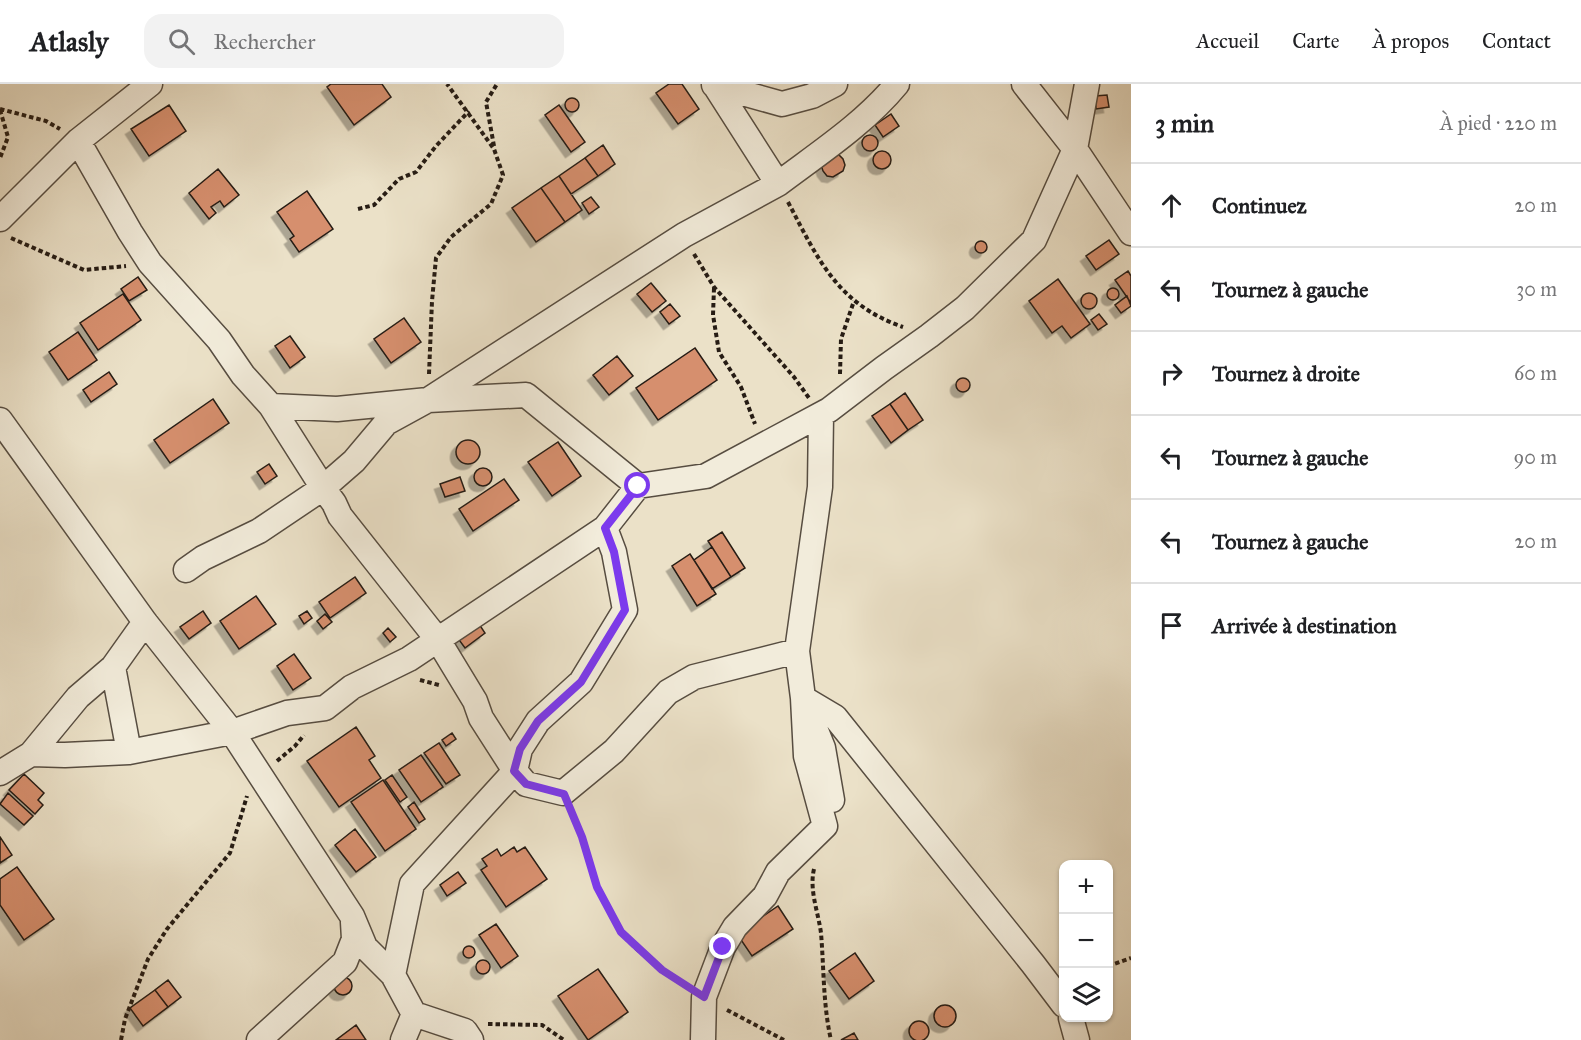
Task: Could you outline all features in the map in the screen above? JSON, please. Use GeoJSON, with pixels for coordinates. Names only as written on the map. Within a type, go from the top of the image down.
{"type":"FeatureCollection","features":[{"type":"Feature","properties":{"kind":"street"},"geometry":{"type":"LineString","coordinates":[[5,229],[78,141],[150,84]]}},
{"type":"Feature","properties":{"kind":"street"},"geometry":{"type":"LineString","coordinates":[[714,84],[782,104],[812,96],[835,84]]}},
{"type":"Feature","properties":{"kind":"street"},"geometry":{"type":"LineString","coordinates":[[714,84],[778,184]]}},
{"type":"Feature","properties":{"kind":"street"},"geometry":{"type":"LineString","coordinates":[[186,570],[203,558],[259,531],[322,488],[354,461],[386,423],[428,400],[684,235],[778,184],[840,138],[887,96],[897,84]]}},
{"type":"Feature","properties":{"kind":"street"},"geometry":{"type":"LineString","coordinates":[[1024,84],[1075,149],[1131,233]]}},
{"type":"Feature","properties":{"kind":"street"},"geometry":{"type":"LineString","coordinates":[[31,754],[129,752],[232,732],[287,713],[325,708],[352,687],[409,659],[605,528],[638,486],[706,476],[830,409],[965,308],[1034,240],[1075,149],[1087,84]]}},
{"type":"Feature","properties":{"kind":"street"},"geometry":{"type":"LineString","coordinates":[[78,141],[150,263],[219,340],[243,375],[271,406],[322,488],[334,503],[340,516],[438,640],[475,701],[481,718],[514,771],[526,784],[564,794],[614,751],[668,692],[694,677],[797,651]]}},
{"type":"Feature","properties":{"kind":"street"},"geometry":{"type":"LineString","coordinates":[[271,406],[337,409],[428,400],[526,395],[638,486]]}},
{"type":"Feature","properties":{"kind":"street"},"geometry":{"type":"LineString","coordinates":[[700,1037],[704,997],[723,947],[735,927],[765,896],[778,872],[825,826],[806,756],[803,698],[797,651],[830,409]]}},
{"type":"Feature","properties":{"kind":"street"},"geometry":{"type":"LineString","coordinates":[[0,420],[144,622],[232,732],[262,775],[352,916],[365,947],[393,975],[414,1014],[468,1035]]}},
{"type":"Feature","properties":{"kind":"street"},"geometry":{"type":"LineString","coordinates":[[393,975],[412,884],[514,771],[520,749],[538,721],[581,682],[625,610],[614,552],[605,528]]}},
{"type":"Feature","properties":{"kind":"street"},"geometry":{"type":"LineString","coordinates":[[0,773],[31,754],[78,697],[113,667],[144,622]]}},
{"type":"Feature","properties":{"kind":"street"},"geometry":{"type":"LineString","coordinates":[[113,667],[129,752]]}},
{"type":"Feature","properties":{"kind":"street"},"geometry":{"type":"LineString","coordinates":[[803,698],[835,717],[1059,998]]}},
{"type":"Feature","properties":{"kind":"street"},"geometry":{"type":"LineString","coordinates":[[259,1040],[345,962],[354,939],[352,916]]}},
{"type":"Feature","properties":{"kind":"street"},"geometry":{"type":"LineString","coordinates":[[403,1040],[414,1014]]}},
{"type":"Feature","properties":{"kind":"street"},"geometry":{"type":"LineString","coordinates":[[1072,1022],[1077,1040]]}},
{"type":"Feature","properties":{"kind":"path"},"geometry":{"type":"LineString","coordinates":[[447,84],[469,111],[494,149]]}},
{"type":"Feature","properties":{"kind":"path"},"geometry":{"type":"LineString","coordinates":[[428,400],[436,258],[451,237],[490,204],[503,175],[494,149],[486,102],[496,84]]}},
{"type":"Feature","properties":{"kind":"path"},"geometry":{"type":"LineString","coordinates":[[0,109],[46,121],[78,141]]}},
{"type":"Feature","properties":{"kind":"path"},"geometry":{"type":"LineString","coordinates":[[0,109],[8,137],[0,158]]}},
{"type":"Feature","properties":{"kind":"path"},"geometry":{"type":"LineString","coordinates":[[358,209],[374,205],[399,178],[416,172],[436,146],[456,128],[469,111]]}},
{"type":"Feature","properties":{"kind":"path"},"geometry":{"type":"LineString","coordinates":[[778,184],[821,264],[836,284],[864,309],[884,321],[929,336]]}},
{"type":"Feature","properties":{"kind":"path"},"geometry":{"type":"LineString","coordinates":[[5,229],[84,270],[150,263]]}},
{"type":"Feature","properties":{"kind":"path"},"geometry":{"type":"LineString","coordinates":[[684,235],[714,287],[794,377],[830,409]]}},
{"type":"Feature","properties":{"kind":"path"},"geometry":{"type":"LineString","coordinates":[[714,287],[713,315],[719,352],[741,387],[763,446]]}},
{"type":"Feature","properties":{"kind":"path"},"geometry":{"type":"LineString","coordinates":[[830,409],[841,339],[854,301]]}},
{"type":"Feature","properties":{"kind":"path"},"geometry":{"type":"LineString","coordinates":[[417,679],[443,686]]}},
{"type":"Feature","properties":{"kind":"path"},"geometry":{"type":"LineString","coordinates":[[121,1040],[125,1019],[148,959],[167,929],[230,853],[245,800],[262,775],[295,746],[325,708]]}},
{"type":"Feature","properties":{"kind":"path"},"geometry":{"type":"LineString","coordinates":[[564,794],[582,837],[597,887],[621,932],[662,970],[704,997],[784,1040]]}},
{"type":"Feature","properties":{"kind":"path"},"geometry":{"type":"LineString","coordinates":[[825,826],[811,881],[820,931],[827,1021],[831,1040]]}},
{"type":"Feature","properties":{"kind":"path"},"geometry":{"type":"LineString","coordinates":[[1113,964],[1131,958]]}},
{"type":"Feature","properties":{"kind":"path"},"geometry":{"type":"LineString","coordinates":[[468,1035],[490,1024],[542,1025],[564,1040]]}},
{"type":"Feature","properties":{"kind":"building"},"geometry":{"type":"Polygon","coordinates":[[[331,84],[382,84],[391,97],[354,125],[327,87],[331,84]]]}},
{"type":"Feature","properties":{"kind":"building"},"geometry":{"type":"Polygon","coordinates":[[[669,84],[682,84],[699,109],[678,124],[656,93],[669,84]]]}},
{"type":"Feature","properties":{"kind":"building"},"geometry":{"type":"Polygon","coordinates":[[[1107,95],[1109,107],[1096,109],[1095,96],[1107,95]]]}},
{"type":"Feature","properties":{"kind":"building"},"geometry":{"type":"Polygon","coordinates":[[[569,98],[575,98],[579,105],[575,112],[569,112],[565,108],[565,102],[569,98]]]}},
{"type":"Feature","properties":{"kind":"building"},"geometry":{"type":"Polygon","coordinates":[[[169,105],[186,131],[149,156],[131,129],[169,105]]]}},
{"type":"Feature","properties":{"kind":"building"},"geometry":{"type":"Polygon","coordinates":[[[559,105],[585,142],[571,152],[545,115],[559,105]]]}},
{"type":"Feature","properties":{"kind":"building"},"geometry":{"type":"Polygon","coordinates":[[[891,114],[899,126],[883,137],[875,125],[891,114]]]}},
{"type":"Feature","properties":{"kind":"building"},"geometry":{"type":"Polygon","coordinates":[[[870,135],[878,143],[870,151],[862,143],[870,135]]]}},
{"type":"Feature","properties":{"kind":"building"},"geometry":{"type":"Polygon","coordinates":[[[603,145],[615,164],[598,176],[585,158],[603,145]]]}},
{"type":"Feature","properties":{"kind":"building"},"geometry":{"type":"Polygon","coordinates":[[[882,151],[888,154],[891,160],[888,166],[882,169],[876,166],[873,160],[876,154],[882,151]]]}},
{"type":"Feature","properties":{"kind":"building"},"geometry":{"type":"Polygon","coordinates":[[[833,153],[843,159],[845,165],[843,171],[833,177],[827,176],[821,165],[833,153]]]}},
{"type":"Feature","properties":{"kind":"building"},"geometry":{"type":"Polygon","coordinates":[[[585,158],[598,176],[571,194],[559,176],[585,158]]]}},
{"type":"Feature","properties":{"kind":"building"},"geometry":{"type":"Polygon","coordinates":[[[218,169],[239,195],[224,207],[220,201],[211,207],[216,213],[209,219],[189,193],[218,169]]]}},
{"type":"Feature","properties":{"kind":"building"},"geometry":{"type":"Polygon","coordinates":[[[559,176],[582,210],[565,222],[541,188],[559,176]]]}},
{"type":"Feature","properties":{"kind":"building"},"geometry":{"type":"Polygon","coordinates":[[[541,188],[565,222],[536,242],[512,208],[541,188]]]}},
{"type":"Feature","properties":{"kind":"building"},"geometry":{"type":"Polygon","coordinates":[[[307,191],[333,229],[299,252],[290,239],[294,236],[277,212],[307,191]]]}},
{"type":"Feature","properties":{"kind":"building"},"geometry":{"type":"Polygon","coordinates":[[[591,197],[599,207],[589,214],[582,203],[591,197]]]}},
{"type":"Feature","properties":{"kind":"building"},"geometry":{"type":"Polygon","coordinates":[[[1109,240],[1119,254],[1096,270],[1086,256],[1109,240]]]}},
{"type":"Feature","properties":{"kind":"building"},"geometry":{"type":"Polygon","coordinates":[[[983,241],[987,247],[983,253],[979,253],[975,245],[983,241]]]}},
{"type":"Feature","properties":{"kind":"building"},"geometry":{"type":"Polygon","coordinates":[[[1128,271],[1131,276],[1131,303],[1115,280],[1128,271]]]}},
{"type":"Feature","properties":{"kind":"building"},"geometry":{"type":"Polygon","coordinates":[[[138,277],[147,290],[129,301],[121,289],[138,277]]]}},
{"type":"Feature","properties":{"kind":"building"},"geometry":{"type":"Polygon","coordinates":[[[1058,279],[1090,324],[1071,338],[1062,326],[1052,333],[1029,301],[1058,279]]]}},
{"type":"Feature","properties":{"kind":"building"},"geometry":{"type":"Polygon","coordinates":[[[651,283],[666,301],[652,312],[637,294],[651,283]]]}},
{"type":"Feature","properties":{"kind":"building"},"geometry":{"type":"Polygon","coordinates":[[[1115,288],[1119,294],[1115,300],[1111,300],[1107,292],[1115,288]]]}},
{"type":"Feature","properties":{"kind":"building"},"geometry":{"type":"Polygon","coordinates":[[[1089,293],[1097,301],[1089,309],[1081,301],[1089,293]]]}},
{"type":"Feature","properties":{"kind":"building"},"geometry":{"type":"Polygon","coordinates":[[[123,294],[141,320],[98,350],[80,323],[123,294]]]}},
{"type":"Feature","properties":{"kind":"building"},"geometry":{"type":"Polygon","coordinates":[[[1127,296],[1131,306],[1121,313],[1115,305],[1127,296]]]}},
{"type":"Feature","properties":{"kind":"building"},"geometry":{"type":"Polygon","coordinates":[[[670,304],[680,316],[669,324],[660,312],[670,304]]]}},
{"type":"Feature","properties":{"kind":"building"},"geometry":{"type":"Polygon","coordinates":[[[1099,314],[1107,324],[1098,330],[1091,320],[1099,314]]]}},
{"type":"Feature","properties":{"kind":"building"},"geometry":{"type":"Polygon","coordinates":[[[404,318],[421,342],[391,363],[374,339],[404,318]]]}},
{"type":"Feature","properties":{"kind":"building"},"geometry":{"type":"Polygon","coordinates":[[[78,332],[97,360],[68,380],[49,352],[78,332]]]}},
{"type":"Feature","properties":{"kind":"building"},"geometry":{"type":"Polygon","coordinates":[[[290,336],[305,357],[290,368],[275,346],[290,336]]]}},
{"type":"Feature","properties":{"kind":"building"},"geometry":{"type":"Polygon","coordinates":[[[695,348],[717,380],[658,420],[636,388],[695,348]]]}},
{"type":"Feature","properties":{"kind":"building"},"geometry":{"type":"Polygon","coordinates":[[[617,356],[633,376],[609,395],[593,375],[617,356]]]}},
{"type":"Feature","properties":{"kind":"building"},"geometry":{"type":"Polygon","coordinates":[[[109,372],[117,384],[91,402],[83,390],[109,372]]]}},
{"type":"Feature","properties":{"kind":"building"},"geometry":{"type":"Polygon","coordinates":[[[960,378],[966,378],[970,385],[966,392],[960,392],[956,388],[956,382],[960,378]]]}},
{"type":"Feature","properties":{"kind":"building"},"geometry":{"type":"Polygon","coordinates":[[[905,393],[923,420],[908,430],[890,404],[905,393]]]}},
{"type":"Feature","properties":{"kind":"building"},"geometry":{"type":"Polygon","coordinates":[[[213,399],[229,423],[170,463],[154,440],[213,399]]]}},
{"type":"Feature","properties":{"kind":"building"},"geometry":{"type":"Polygon","coordinates":[[[890,404],[908,430],[891,443],[872,416],[890,404]]]}},
{"type":"Feature","properties":{"kind":"building"},"geometry":{"type":"Polygon","coordinates":[[[468,440],[477,443],[480,452],[477,461],[468,464],[459,461],[456,452],[459,443],[468,440]]]}},
{"type":"Feature","properties":{"kind":"building"},"geometry":{"type":"Polygon","coordinates":[[[558,442],[581,476],[552,496],[528,462],[558,442]]]}},
{"type":"Feature","properties":{"kind":"building"},"geometry":{"type":"Polygon","coordinates":[[[269,464],[277,476],[265,484],[257,472],[269,464]]]}},
{"type":"Feature","properties":{"kind":"building"},"geometry":{"type":"Polygon","coordinates":[[[483,468],[489,471],[492,477],[489,483],[483,486],[477,483],[474,477],[477,471],[483,468]]]}},
{"type":"Feature","properties":{"kind":"building"},"geometry":{"type":"Polygon","coordinates":[[[460,477],[465,491],[445,497],[440,484],[460,477]]]}},
{"type":"Feature","properties":{"kind":"building"},"geometry":{"type":"Polygon","coordinates":[[[504,479],[519,500],[473,531],[459,509],[504,479]]]}},
{"type":"Feature","properties":{"kind":"building"},"geometry":{"type":"Polygon","coordinates":[[[722,532],[745,568],[731,577],[708,541],[722,532]]]}},
{"type":"Feature","properties":{"kind":"building"},"geometry":{"type":"Polygon","coordinates":[[[712,547],[731,577],[712,589],[694,560],[712,547]]]}},
{"type":"Feature","properties":{"kind":"building"},"geometry":{"type":"Polygon","coordinates":[[[690,554],[716,594],[697,606],[672,566],[690,554]]]}},
{"type":"Feature","properties":{"kind":"building"},"geometry":{"type":"Polygon","coordinates":[[[355,577],[366,593],[330,618],[319,602],[355,577]]]}},
{"type":"Feature","properties":{"kind":"building"},"geometry":{"type":"Polygon","coordinates":[[[256,596],[276,624],[239,649],[220,621],[256,596]]]}},
{"type":"Feature","properties":{"kind":"building"},"geometry":{"type":"Polygon","coordinates":[[[203,611],[211,623],[189,639],[180,627],[203,611]]]}},
{"type":"Feature","properties":{"kind":"building"},"geometry":{"type":"Polygon","coordinates":[[[307,611],[312,618],[304,624],[299,616],[307,611]]]}},
{"type":"Feature","properties":{"kind":"building"},"geometry":{"type":"Polygon","coordinates":[[[325,614],[332,622],[323,629],[317,621],[325,614]]]}},
{"type":"Feature","properties":{"kind":"building"},"geometry":{"type":"Polygon","coordinates":[[[475,618],[485,633],[465,648],[454,633],[475,618]]]}},
{"type":"Feature","properties":{"kind":"building"},"geometry":{"type":"Polygon","coordinates":[[[388,628],[396,637],[390,642],[383,633],[388,628]]]}},
{"type":"Feature","properties":{"kind":"building"},"geometry":{"type":"Polygon","coordinates":[[[294,654],[311,678],[293,690],[277,666],[294,654]]]}},
{"type":"Feature","properties":{"kind":"building"},"geometry":{"type":"Polygon","coordinates":[[[356,727],[375,756],[369,760],[381,778],[339,807],[307,761],[356,727]]]}},
{"type":"Feature","properties":{"kind":"building"},"geometry":{"type":"Polygon","coordinates":[[[452,733],[456,739],[446,746],[442,740],[452,733]]]}},
{"type":"Feature","properties":{"kind":"building"},"geometry":{"type":"Polygon","coordinates":[[[439,743],[460,775],[446,784],[424,753],[439,743]]]}},
{"type":"Feature","properties":{"kind":"building"},"geometry":{"type":"Polygon","coordinates":[[[421,755],[443,787],[421,802],[399,770],[421,755]]]}},
{"type":"Feature","properties":{"kind":"building"},"geometry":{"type":"Polygon","coordinates":[[[24,774],[44,793],[38,800],[43,805],[35,814],[9,790],[24,774]]]}},
{"type":"Feature","properties":{"kind":"building"},"geometry":{"type":"Polygon","coordinates":[[[392,775],[407,797],[400,802],[385,780],[392,775]]]}},
{"type":"Feature","properties":{"kind":"building"},"geometry":{"type":"Polygon","coordinates":[[[383,780],[416,829],[385,851],[351,802],[383,780]]]}},
{"type":"Feature","properties":{"kind":"building"},"geometry":{"type":"Polygon","coordinates":[[[8,793],[33,816],[24,825],[0,804],[8,793]]]}},
{"type":"Feature","properties":{"kind":"building"},"geometry":{"type":"Polygon","coordinates":[[[414,802],[425,819],[419,823],[408,807],[414,802]]]}},
{"type":"Feature","properties":{"kind":"building"},"geometry":{"type":"Polygon","coordinates":[[[355,829],[376,857],[356,872],[335,845],[355,829]]]}},
{"type":"Feature","properties":{"kind":"building"},"geometry":{"type":"Polygon","coordinates":[[[0,837],[12,855],[0,863],[0,837]]]}},
{"type":"Feature","properties":{"kind":"building"},"geometry":{"type":"Polygon","coordinates":[[[514,847],[517,852],[525,847],[547,879],[506,907],[481,870],[487,866],[482,859],[497,849],[501,856],[514,847]]]}},
{"type":"Feature","properties":{"kind":"building"},"geometry":{"type":"Polygon","coordinates":[[[17,867],[54,919],[24,940],[0,905],[0,879],[17,867]]]}},
{"type":"Feature","properties":{"kind":"building"},"geometry":{"type":"Polygon","coordinates":[[[458,872],[466,883],[447,896],[440,885],[458,872]]]}},
{"type":"Feature","properties":{"kind":"building"},"geometry":{"type":"Polygon","coordinates":[[[778,906],[793,929],[752,956],[737,934],[778,906]]]}},
{"type":"Feature","properties":{"kind":"building"},"geometry":{"type":"Polygon","coordinates":[[[496,924],[518,956],[501,968],[479,935],[496,924]]]}},
{"type":"Feature","properties":{"kind":"building"},"geometry":{"type":"Polygon","coordinates":[[[469,946],[475,952],[469,958],[463,952],[469,946]]]}},
{"type":"Feature","properties":{"kind":"building"},"geometry":{"type":"Polygon","coordinates":[[[855,953],[874,981],[849,999],[829,971],[855,953]]]}},
{"type":"Feature","properties":{"kind":"building"},"geometry":{"type":"Polygon","coordinates":[[[480,960],[486,960],[490,967],[486,974],[480,974],[476,970],[476,964],[480,960]]]}},
{"type":"Feature","properties":{"kind":"building"},"geometry":{"type":"Polygon","coordinates":[[[598,969],[628,1012],[588,1040],[558,996],[598,969]]]}},
{"type":"Feature","properties":{"kind":"building"},"geometry":{"type":"Polygon","coordinates":[[[343,977],[349,980],[352,986],[349,992],[343,995],[337,992],[334,986],[337,980],[343,977]]]}},
{"type":"Feature","properties":{"kind":"building"},"geometry":{"type":"Polygon","coordinates":[[[168,980],[181,997],[168,1007],[155,990],[168,980]]]}},
{"type":"Feature","properties":{"kind":"building"},"geometry":{"type":"Polygon","coordinates":[[[155,990],[168,1007],[143,1026],[130,1008],[155,990]]]}},
{"type":"Feature","properties":{"kind":"building"},"geometry":{"type":"Polygon","coordinates":[[[945,1005],[953,1008],[956,1016],[953,1024],[945,1027],[937,1024],[934,1016],[937,1008],[945,1005]]]}},
{"type":"Feature","properties":{"kind":"building"},"geometry":{"type":"Polygon","coordinates":[[[919,1021],[926,1024],[929,1031],[926,1038],[919,1041],[912,1038],[909,1031],[912,1024],[919,1021]]]}},
{"type":"Feature","properties":{"kind":"building"},"geometry":{"type":"Polygon","coordinates":[[[356,1025],[366,1040],[336,1040],[356,1025]]]}},
{"type":"Feature","properties":{"kind":"building"},"geometry":{"type":"Polygon","coordinates":[[[854,1033],[858,1040],[841,1040],[854,1033]]]}},
{"type":"Feature","properties":{"kind":"route"},"geometry":{"type":"LineString","coordinates":[[638,486],[605,528],[614,552],[625,610],[581,682],[538,721],[520,749],[514,771],[526,784],[564,794],[582,837],[597,887],[621,932],[662,970],[704,997],[723,947]]}}]}
